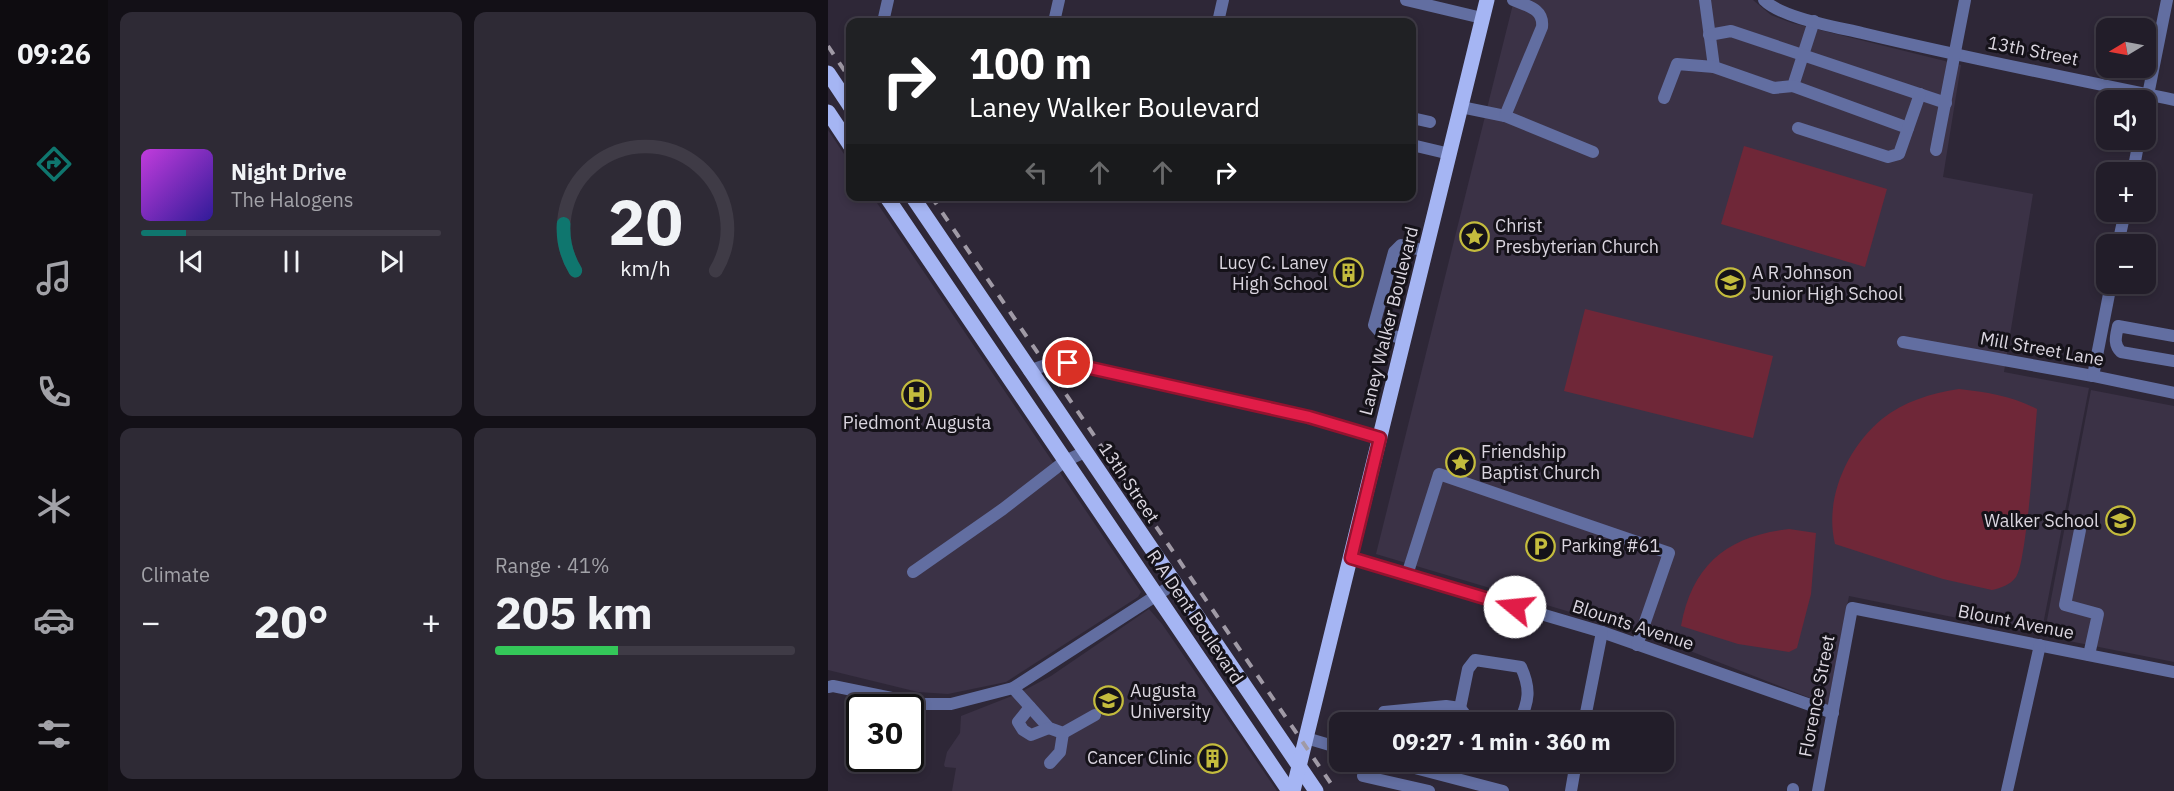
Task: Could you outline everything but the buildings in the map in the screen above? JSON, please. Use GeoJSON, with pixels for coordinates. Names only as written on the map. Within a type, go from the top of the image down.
{"type":"FeatureCollection","features":[{"type":"Feature","properties":{"kind":"main road","name":"Laney Walker Boulevard"},"geometry":{"type":"LineString","coordinates":[[1291,791],[1299,768],[1487,0]]}},
{"type":"Feature","properties":{"kind":"main road"},"geometry":{"type":"LineString","coordinates":[[828,73],[846,100]]}},
{"type":"Feature","properties":{"kind":"main road"},"geometry":{"type":"LineString","coordinates":[[828,112],[846,139]]}},
{"type":"Feature","properties":{"kind":"main road","name":"R A Dent Boulevard"},"geometry":{"type":"LineString","coordinates":[[889,201],[1291,791]]}},
{"type":"Feature","properties":{"kind":"main road","name":"13th Street"},"geometry":{"type":"LineString","coordinates":[[915,201],[1316,791]]}},
{"type":"Feature","properties":{"kind":"street"},"geometry":{"type":"LineString","coordinates":[[884,18],[888,0]]}},
{"type":"Feature","properties":{"kind":"street"},"geometry":{"type":"LineString","coordinates":[[1055,18],[1059,0]]}},
{"type":"Feature","properties":{"kind":"street"},"geometry":{"type":"LineString","coordinates":[[1219,18],[1223,0]]}},
{"type":"Feature","properties":{"kind":"street"},"geometry":{"type":"LineString","coordinates":[[1406,0],[1482,18]]}},
{"type":"Feature","properties":{"kind":"street"},"geometry":{"type":"LineString","coordinates":[[1505,116],[1542,27],[1543,19],[1539,11],[1513,0]]}},
{"type":"Feature","properties":{"kind":"street"},"geometry":{"type":"LineString","coordinates":[[1704,0],[1714,67]]}},
{"type":"Feature","properties":{"kind":"street","name":"13th Street"},"geometry":{"type":"LineString","coordinates":[[1764,0],[1784,12],[1814,21],[1954,55],[2128,90]]}},
{"type":"Feature","properties":{"kind":"street"},"geometry":{"type":"LineString","coordinates":[[1936,150],[1965,0]]}},
{"type":"Feature","properties":{"kind":"street"},"geometry":{"type":"LineString","coordinates":[[2149,90],[2167,0]]}},
{"type":"Feature","properties":{"kind":"street"},"geometry":{"type":"LineString","coordinates":[[1793,86],[1814,21]]}},
{"type":"Feature","properties":{"kind":"street"},"geometry":{"type":"LineString","coordinates":[[1709,35],[1731,31],[1946,103]]}},
{"type":"Feature","properties":{"kind":"street"},"geometry":{"type":"LineString","coordinates":[[1664,98],[1677,64],[1714,67],[1774,88],[1793,86],[1908,128]]}},
{"type":"Feature","properties":{"kind":"street"},"geometry":{"type":"LineString","coordinates":[[1798,128],[1888,157],[1899,154],[1920,94]]}},
{"type":"Feature","properties":{"kind":"street","name":"13th Street"},"geometry":{"type":"LineString","coordinates":[[2156,96],[2174,100]]}},
{"type":"Feature","properties":{"kind":"street"},"geometry":{"type":"LineString","coordinates":[[1461,107],[1505,116],[1593,152]]}},
{"type":"Feature","properties":{"kind":"street"},"geometry":{"type":"LineString","coordinates":[[1416,119],[1430,122]]}},
{"type":"Feature","properties":{"kind":"street"},"geometry":{"type":"LineString","coordinates":[[1416,146],[1450,154]]}},
{"type":"Feature","properties":{"kind":"street"},"geometry":{"type":"LineString","coordinates":[[1404,339],[1380,332],[1374,325],[1394,252],[1401,245],[1426,250]]}},
{"type":"Feature","properties":{"kind":"street"},"geometry":{"type":"LineString","coordinates":[[2093,376],[2108,294]]}},
{"type":"Feature","properties":{"kind":"street"},"geometry":{"type":"LineString","coordinates":[[2103,323],[2174,336]]}},
{"type":"Feature","properties":{"kind":"street"},"geometry":{"type":"LineString","coordinates":[[2118,326],[2115,341],[2116,347],[2121,352],[2174,361]]}},
{"type":"Feature","properties":{"kind":"street","name":"Mill Street Lane"},"geometry":{"type":"LineString","coordinates":[[1903,342],[2174,393]]}},
{"type":"Feature","properties":{"kind":"street"},"geometry":{"type":"LineString","coordinates":[[1029,371],[1057,361],[1309,417],[1380,438]]}},
{"type":"Feature","properties":{"kind":"street"},"geometry":{"type":"LineString","coordinates":[[913,572],[1003,509],[1065,461],[1084,452]]}},
{"type":"Feature","properties":{"kind":"street"},"geometry":{"type":"LineString","coordinates":[[1407,574],[1439,474],[1670,552],[1637,645]]}},
{"type":"Feature","properties":{"kind":"street"},"geometry":{"type":"LineString","coordinates":[[2080,530],[2065,605],[2098,614],[2088,655]]}},
{"type":"Feature","properties":{"kind":"street","name":"Blounts Avenue"},"geometry":{"type":"LineString","coordinates":[[1351,558],[1602,632],[1833,713]]}},
{"type":"Feature","properties":{"kind":"street"},"geometry":{"type":"LineString","coordinates":[[828,687],[833,686],[921,704],[951,704],[1013,688],[1174,584]]}},
{"type":"Feature","properties":{"kind":"street","name":"Blount Avenue"},"geometry":{"type":"LineString","coordinates":[[1852,608],[2174,672]]}},
{"type":"Feature","properties":{"kind":"street","name":"Florence Street"},"geometry":{"type":"LineString","coordinates":[[1818,791],[1852,608]]}},
{"type":"Feature","properties":{"kind":"street"},"geometry":{"type":"LineString","coordinates":[[1586,712],[1602,632]]}},
{"type":"Feature","properties":{"kind":"street"},"geometry":{"type":"LineString","coordinates":[[2007,791],[2040,645]]}},
{"type":"Feature","properties":{"kind":"street"},"geometry":{"type":"LineString","coordinates":[[1460,708],[1468,669],[1475,660],[1521,667],[1528,684],[1524,712]]}},
{"type":"Feature","properties":{"kind":"street"},"geometry":{"type":"LineString","coordinates":[[1013,688],[1049,728],[1063,733],[1095,715]]}},
{"type":"Feature","properties":{"kind":"street"},"geometry":{"type":"LineString","coordinates":[[1384,712],[1446,706],[1460,708],[1463,712]]}},
{"type":"Feature","properties":{"kind":"street"},"geometry":{"type":"LineString","coordinates":[[1030,707],[1018,722],[1023,730],[1031,735],[1049,728]]}},
{"type":"Feature","properties":{"kind":"street"},"geometry":{"type":"LineString","coordinates":[[1050,762],[1060,752],[1063,733]]}},
{"type":"Feature","properties":{"kind":"street"},"geometry":{"type":"LineString","coordinates":[[1306,738],[1329,745]]}},
{"type":"Feature","properties":{"kind":"street"},"geometry":{"type":"LineString","coordinates":[[1364,772],[1363,776],[1430,791],[1436,774]]}},
{"type":"Feature","properties":{"kind":"street"},"geometry":{"type":"LineString","coordinates":[[1429,772],[1464,786],[1503,791]]}},
{"type":"Feature","properties":{"kind":"street"},"geometry":{"type":"LineString","coordinates":[[1570,791],[1574,772]]}},
{"type":"Feature","properties":{"kind":"shaded area","name":"A R Johnson Junior High School"},"geometry":{"type":"Polygon","coordinates":[[[1514,0],[1753,0],[1771,15],[1792,23],[1961,65],[1943,177],[2033,194],[2004,372],[2089,388],[2041,635],[1849,596],[1828,705],[1657,638],[1376,554],[1514,0]]]}},
{"type":"Feature","properties":{"kind":"shaded area","name":"Piedmont Augusta"},"geometry":{"type":"Polygon","coordinates":[[[828,130],[846,157],[846,201],[876,201],[1141,592],[1138,597],[1006,682],[948,694],[918,692],[828,670],[828,130]]]}},
{"type":"Feature","properties":{"kind":"shaded area"},"geometry":{"type":"Polygon","coordinates":[[[1744,146],[1887,189],[1865,267],[1721,224],[1744,146]]]}},
{"type":"Feature","properties":{"kind":"shaded area"},"geometry":{"type":"Polygon","coordinates":[[[1585,309],[1773,356],[1753,438],[1564,391],[1585,309]]]}},
{"type":"Feature","properties":{"kind":"shaded area"},"geometry":{"type":"Polygon","coordinates":[[[1959,389],[1999,395],[2037,409],[2028,511],[2020,566],[2016,577],[2011,582],[1992,590],[1943,579],[1835,544],[1832,527],[1836,492],[1841,476],[1858,444],[1869,431],[1890,413],[1908,403],[1959,389]]]}},
{"type":"Feature","properties":{"kind":"shaded area","name":"Walker School"},"geometry":{"type":"Polygon","coordinates":[[[2091,390],[2174,406],[2174,662],[2044,636],[2091,390]]]}},
{"type":"Feature","properties":{"kind":"shaded area"},"geometry":{"type":"Polygon","coordinates":[[[1789,529],[1816,533],[1811,594],[1797,648],[1789,652],[1738,644],[1681,626],[1686,604],[1694,586],[1716,557],[1731,546],[1748,538],[1789,529]]]}},
{"type":"Feature","properties":{"kind":"shaded area","name":"Augusta University"},"geometry":{"type":"Polygon","coordinates":[[[1149,609],[1162,624],[1277,791],[952,791],[956,768],[944,765],[947,752],[960,733],[961,716],[1017,694],[1051,676],[1149,609]]]}},
{"type":"Feature","properties":{"kind":"railway"},"geometry":{"type":"LineString","coordinates":[[828,46],[846,73]]}},
{"type":"Feature","properties":{"kind":"railway"},"geometry":{"type":"LineString","coordinates":[[934,201],[1336,791]]}},
{"type":"Feature","properties":{"kind":"place","name":"Christ Presbyterian Church"},"geometry":{"type":"Point","coordinates":[1474,236]}},
{"type":"Feature","properties":{"kind":"place","name":"Lucy C. Laney High School"},"geometry":{"type":"Point","coordinates":[1349,273]}},
{"type":"Feature","properties":{"kind":"place","name":"A R Johnson Junior High School"},"geometry":{"type":"Point","coordinates":[1731,283]}},
{"type":"Feature","properties":{"kind":"place","name":"Piedmont Augusta"},"geometry":{"type":"Point","coordinates":[917,394]}},
{"type":"Feature","properties":{"kind":"place","name":"Friendship Baptist Church"},"geometry":{"type":"Point","coordinates":[1460,462]}},
{"type":"Feature","properties":{"kind":"place","name":"Walker School"},"geometry":{"type":"Point","coordinates":[2120,521]}},
{"type":"Feature","properties":{"kind":"place","name":"Parking #61"},"geometry":{"type":"Point","coordinates":[1540,546]}},
{"type":"Feature","properties":{"kind":"place","name":"Augusta University"},"geometry":{"type":"Point","coordinates":[1109,701]}},
{"type":"Feature","properties":{"kind":"place","name":"Cancer Clinic"},"geometry":{"type":"Point","coordinates":[1213,758]}},
{"type":"Feature","properties":{"kind":"route"},"geometry":{"type":"LineString","coordinates":[[1068,363],[1309,417],[1380,438],[1351,558],[1515,607]]}}]}
